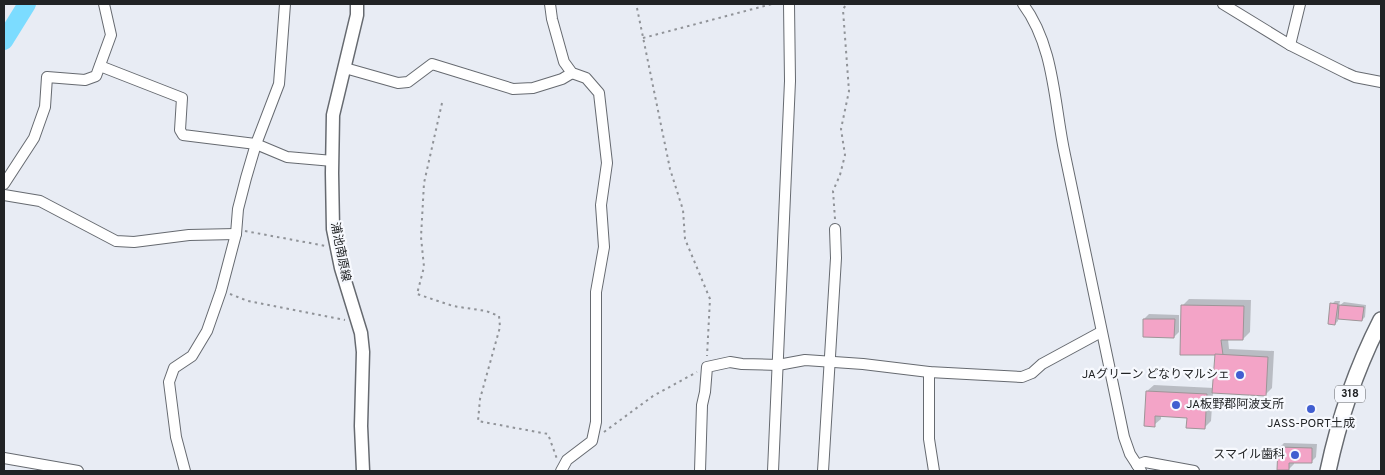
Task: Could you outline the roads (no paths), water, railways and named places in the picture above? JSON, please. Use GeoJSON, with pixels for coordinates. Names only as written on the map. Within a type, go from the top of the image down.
{"type":"FeatureCollection","features":[{"type":"Feature","properties":{"kind":"highway","name":"318"},"geometry":{"type":"LineString","coordinates":[[1328,471],[1332,451],[1350,392],[1368,346],[1381,320]]}},
{"type":"Feature","properties":{"kind":"main road","name":"浦池南原線"},"geometry":{"type":"LineString","coordinates":[[357,4],[357,15],[333,116],[332,161],[333,228],[341,268],[361,333],[363,352],[361,426],[363,471]]}},
{"type":"Feature","properties":{"kind":"street"},"geometry":{"type":"LineString","coordinates":[[4,184],[34,138],[45,106],[47,77],[86,80],[96,76],[111,35],[104,4]]}},
{"type":"Feature","properties":{"kind":"street"},"geometry":{"type":"LineString","coordinates":[[185,471],[176,437],[169,382],[174,368],[192,356],[207,331],[221,291],[236,234],[238,210],[256,144],[279,84],[284,4]]}},
{"type":"Feature","properties":{"kind":"street"},"geometry":{"type":"LineString","coordinates":[[550,4],[552,19],[564,62],[572,73],[586,78],[599,93],[607,163],[602,205],[604,247],[596,292],[596,422],[592,441],[559,467]]}},
{"type":"Feature","properties":{"kind":"street"},"geometry":{"type":"LineString","coordinates":[[773,471],[790,81],[789,4]]}},
{"type":"Feature","properties":{"kind":"street"},"geometry":{"type":"LineString","coordinates":[[1023,4],[1042,39],[1053,84],[1062,142],[1124,437],[1139,468],[1145,462],[1194,471]]}},
{"type":"Feature","properties":{"kind":"street"},"geometry":{"type":"LineString","coordinates":[[1223,4],[1290,45],[1346,73],[1355,77],[1381,82]]}},
{"type":"Feature","properties":{"kind":"street"},"geometry":{"type":"LineString","coordinates":[[1290,45],[1300,4]]}},
{"type":"Feature","properties":{"kind":"street"},"geometry":{"type":"LineString","coordinates":[[345,68],[398,83],[408,82],[432,64],[513,89],[533,88],[562,79],[572,73]]}},
{"type":"Feature","properties":{"kind":"street"},"geometry":{"type":"LineString","coordinates":[[100,66],[182,98],[180,130],[182,134],[256,144],[287,157],[332,161]]}},
{"type":"Feature","properties":{"kind":"street"},"geometry":{"type":"LineString","coordinates":[[4,195],[40,201],[116,241],[134,242],[189,235],[236,234]]}},
{"type":"Feature","properties":{"kind":"street"},"geometry":{"type":"LineString","coordinates":[[823,471],[836,258],[835,229]]}},
{"type":"Feature","properties":{"kind":"street"},"geometry":{"type":"LineString","coordinates":[[700,471],[702,405],[707,367],[730,362],[778,365],[805,360],[929,372],[1022,377],[1101,332]]}},
{"type":"Feature","properties":{"kind":"street"},"geometry":{"type":"LineString","coordinates":[[929,372],[929,439],[934,471]]}},
{"type":"Feature","properties":{"kind":"street"},"geometry":{"type":"LineString","coordinates":[[4,458],[78,471]]}},
{"type":"Feature","properties":{"kind":"waterway"},"geometry":{"type":"LineString","coordinates":[[4,41],[27,4]]}},
{"type":"Feature","properties":{"kind":"place","name":"JAグリーン どなりマルシェ"},"geometry":{"type":"Point","coordinates":[1240,375]}},
{"type":"Feature","properties":{"kind":"place","name":"JA板野郡阿波支所"},"geometry":{"type":"Point","coordinates":[1176,405]}},
{"type":"Feature","properties":{"kind":"place","name":"JASS-PORT土成"},"geometry":{"type":"Point","coordinates":[1311,409]}},
{"type":"Feature","properties":{"kind":"place","name":"スマイル歯科"},"geometry":{"type":"Point","coordinates":[1295,455]}}]}
